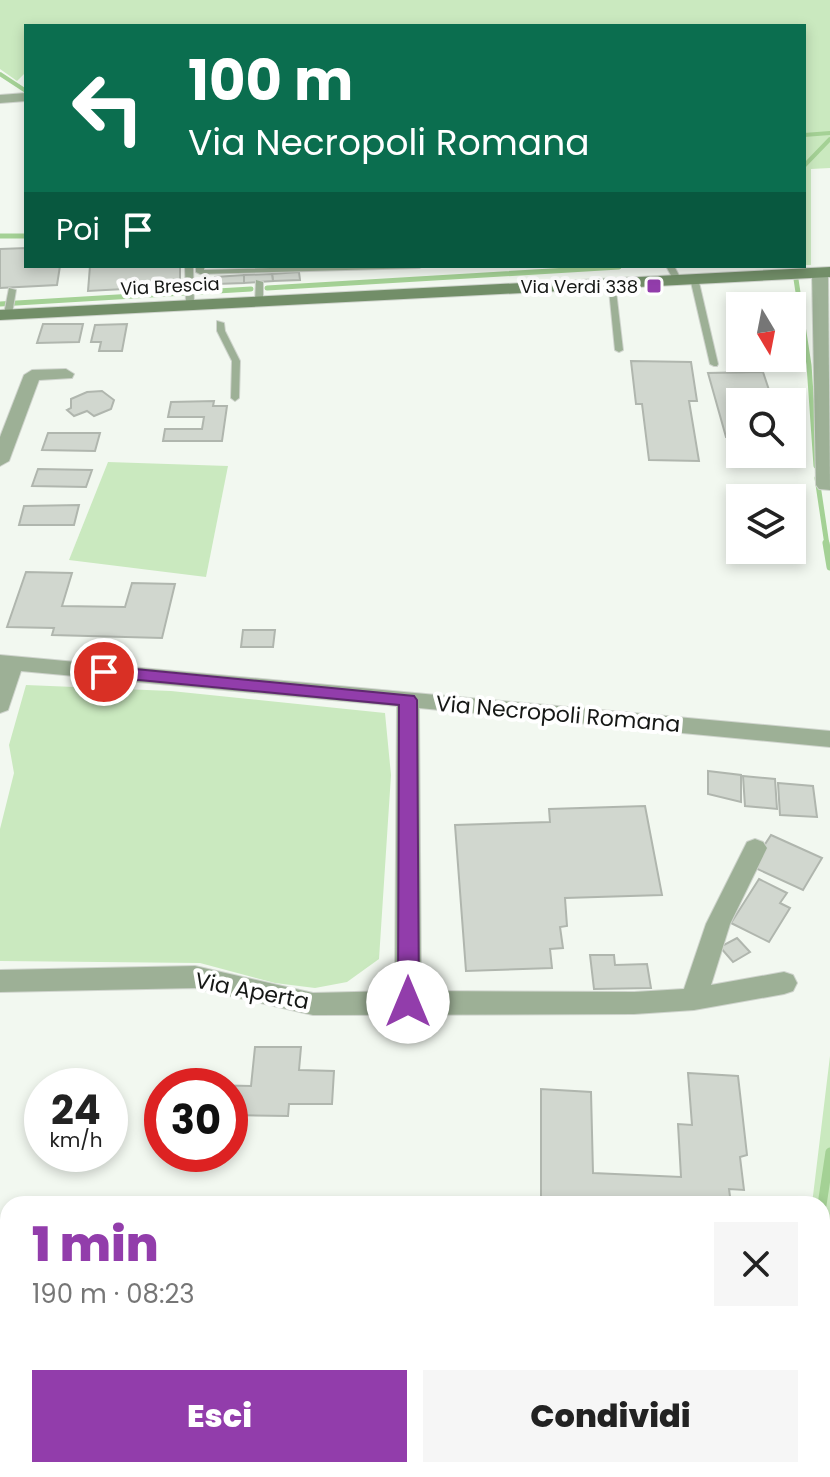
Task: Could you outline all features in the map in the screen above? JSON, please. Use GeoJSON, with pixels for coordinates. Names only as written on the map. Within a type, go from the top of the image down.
{"type":"FeatureCollection","features":[{"type":"Feature","properties":{"kind":"main road","name":"Via Brescia"},"geometry":{"type":"LineString","coordinates":[[8,305],[190,297],[220,315],[259,302],[687,275],[810,273]]}},
{"type":"Feature","properties":{"kind":"street"},"geometry":{"type":"LineString","coordinates":[[0,99],[24,97]]}},
{"type":"Feature","properties":{"kind":"street"},"geometry":{"type":"LineString","coordinates":[[810,273],[825,485],[830,485]]}},
{"type":"Feature","properties":{"kind":"street"},"geometry":{"type":"LineString","coordinates":[[0,461],[32,375],[66,374]]}},
{"type":"Feature","properties":{"kind":"street"},"geometry":{"type":"LineString","coordinates":[[0,705],[6,663]]}},
{"type":"Feature","properties":{"kind":"street","name":"Via Necropoli Romana"},"geometry":{"type":"LineString","coordinates":[[6,663],[830,739]]}},
{"type":"Feature","properties":{"kind":"street"},"geometry":{"type":"LineString","coordinates":[[408,700],[408,1002]]}},
{"type":"Feature","properties":{"kind":"street"},"geometry":{"type":"LineString","coordinates":[[694,999],[718,924],[755,848]]}},
{"type":"Feature","properties":{"kind":"street","name":"Via Aperta"},"geometry":{"type":"LineString","coordinates":[[0,981],[195,977],[313,1004],[634,1003],[694,999],[784,983]]}},
{"type":"Feature","properties":{"kind":"lane"},"geometry":{"type":"LineString","coordinates":[[189,268],[190,297]]}},
{"type":"Feature","properties":{"kind":"lane"},"geometry":{"type":"LineString","coordinates":[[200,268],[200,272],[258,275],[387,268]]}},
{"type":"Feature","properties":{"kind":"lane"},"geometry":{"type":"LineString","coordinates":[[258,275],[259,302]]}},
{"type":"Feature","properties":{"kind":"lane"},"geometry":{"type":"LineString","coordinates":[[687,275],[714,364]]}},
{"type":"Feature","properties":{"kind":"lane"},"geometry":{"type":"LineString","coordinates":[[611,282],[619,350]]}},
{"type":"Feature","properties":{"kind":"lane"},"geometry":{"type":"LineString","coordinates":[[220,315],[221,331],[236,361],[235,398]]}},
{"type":"Feature","properties":{"kind":"green space"},"geometry":{"type":"Polygon","coordinates":[[[0,0],[830,0],[830,168],[811,169],[811,265],[806,265],[806,24],[24,24],[24,74],[17,81],[0,69],[0,0]]]}},
{"type":"Feature","properties":{"kind":"green space"},"geometry":{"type":"Polygon","coordinates":[[[108,462],[228,466],[206,577],[69,560],[108,462]]]}},
{"type":"Feature","properties":{"kind":"green space"},"geometry":{"type":"Polygon","coordinates":[[[26,685],[171,691],[385,713],[391,775],[379,959],[347,982],[315,988],[275,983],[200,963],[0,961],[0,829],[14,773],[9,745],[26,685]]]}},
{"type":"Feature","properties":{"kind":"green space"},"geometry":{"type":"Polygon","coordinates":[[[830,1056],[830,1196],[813,1196],[830,1056]]]}},
{"type":"Feature","properties":{"kind":"building"},"geometry":{"type":"Polygon","coordinates":[[[24,248],[24,268],[60,268],[57,285],[0,288],[0,249],[24,248]]]}},
{"type":"Feature","properties":{"kind":"building"},"geometry":{"type":"Polygon","coordinates":[[[90,268],[180,268],[180,286],[88,291],[90,268]]]}},
{"type":"Feature","properties":{"kind":"building"},"geometry":{"type":"Polygon","coordinates":[[[299,272],[300,280],[273,281],[272,274],[299,272]]]}},
{"type":"Feature","properties":{"kind":"building"},"geometry":{"type":"Polygon","coordinates":[[[272,274],[273,281],[244,283],[244,275],[272,274]]]}},
{"type":"Feature","properties":{"kind":"building"},"geometry":{"type":"Polygon","coordinates":[[[244,275],[244,283],[216,284],[215,277],[244,275]]]}},
{"type":"Feature","properties":{"kind":"building"},"geometry":{"type":"Polygon","coordinates":[[[43,324],[83,324],[79,342],[37,343],[43,324]]]}},
{"type":"Feature","properties":{"kind":"building"},"geometry":{"type":"Polygon","coordinates":[[[127,324],[122,351],[99,351],[101,342],[91,342],[95,325],[127,324]]]}},
{"type":"Feature","properties":{"kind":"building"},"geometry":{"type":"Polygon","coordinates":[[[631,361],[691,362],[697,401],[689,401],[699,461],[649,460],[642,404],[636,404],[631,361]]]}},
{"type":"Feature","properties":{"kind":"building"},"geometry":{"type":"Polygon","coordinates":[[[763,372],[768,388],[726,388],[726,437],[708,373],[763,372]]]}},
{"type":"Feature","properties":{"kind":"building"},"geometry":{"type":"Polygon","coordinates":[[[102,391],[114,400],[111,409],[94,416],[87,411],[74,416],[67,410],[71,408],[71,399],[87,392],[102,391]]]}},
{"type":"Feature","properties":{"kind":"building"},"geometry":{"type":"Polygon","coordinates":[[[214,401],[213,406],[227,406],[222,441],[163,441],[165,429],[202,429],[204,417],[168,417],[171,402],[214,401]]]}},
{"type":"Feature","properties":{"kind":"building"},"geometry":{"type":"Polygon","coordinates":[[[48,433],[100,433],[95,451],[42,450],[48,433]]]}},
{"type":"Feature","properties":{"kind":"building"},"geometry":{"type":"Polygon","coordinates":[[[38,469],[92,470],[86,487],[32,486],[38,469]]]}},
{"type":"Feature","properties":{"kind":"building"},"geometry":{"type":"Polygon","coordinates":[[[79,505],[74,525],[19,525],[24,506],[79,505]]]}},
{"type":"Feature","properties":{"kind":"building"},"geometry":{"type":"Polygon","coordinates":[[[26,572],[72,573],[62,606],[125,607],[132,583],[175,584],[162,638],[52,635],[54,628],[7,627],[26,572]]]}},
{"type":"Feature","properties":{"kind":"building"},"geometry":{"type":"Polygon","coordinates":[[[243,630],[275,630],[273,647],[241,647],[243,630]]]}},
{"type":"Feature","properties":{"kind":"building"},"geometry":{"type":"Polygon","coordinates":[[[708,771],[741,775],[741,802],[708,794],[708,771]]]}},
{"type":"Feature","properties":{"kind":"building"},"geometry":{"type":"Polygon","coordinates":[[[743,776],[775,779],[777,809],[745,806],[743,776]]]}},
{"type":"Feature","properties":{"kind":"building"},"geometry":{"type":"Polygon","coordinates":[[[778,783],[813,786],[817,817],[780,815],[778,783]]]}},
{"type":"Feature","properties":{"kind":"building"},"geometry":{"type":"Polygon","coordinates":[[[645,806],[662,895],[565,898],[567,926],[560,927],[563,948],[550,949],[552,968],[466,971],[455,825],[550,822],[549,809],[645,806]]]}},
{"type":"Feature","properties":{"kind":"building"},"geometry":{"type":"Polygon","coordinates":[[[771,835],[822,858],[803,890],[751,866],[771,835]]]}},
{"type":"Feature","properties":{"kind":"building"},"geometry":{"type":"Polygon","coordinates":[[[759,879],[787,893],[780,903],[790,908],[769,942],[731,923],[759,879]]]}},
{"type":"Feature","properties":{"kind":"building"},"geometry":{"type":"Polygon","coordinates":[[[737,938],[750,952],[733,962],[720,947],[737,938]]]}},
{"type":"Feature","properties":{"kind":"building"},"geometry":{"type":"Polygon","coordinates":[[[590,955],[614,955],[615,965],[647,964],[651,988],[594,989],[590,955]]]}},
{"type":"Feature","properties":{"kind":"building"},"geometry":{"type":"Polygon","coordinates":[[[255,1047],[301,1047],[299,1070],[334,1071],[332,1104],[289,1104],[288,1116],[248,1115],[248,1086],[251,1086],[255,1047]]]}},
{"type":"Feature","properties":{"kind":"building"},"geometry":{"type":"Polygon","coordinates":[[[688,1073],[738,1076],[747,1155],[740,1157],[744,1190],[729,1189],[730,1196],[541,1196],[541,1089],[591,1092],[593,1173],[681,1177],[678,1124],[692,1125],[688,1073]]]}},
{"type":"Feature","properties":{"kind":"waterway"},"geometry":{"type":"LineString","coordinates":[[0,74],[24,90]]}},
{"type":"Feature","properties":{"kind":"waterway"},"geometry":{"type":"LineString","coordinates":[[806,135],[830,133]]}},
{"type":"Feature","properties":{"kind":"waterway"},"geometry":{"type":"LineString","coordinates":[[806,164],[830,139]]}},
{"type":"Feature","properties":{"kind":"waterway"},"geometry":{"type":"LineString","coordinates":[[0,236],[24,236]]}},
{"type":"Feature","properties":{"kind":"waterway"},"geometry":{"type":"LineString","coordinates":[[267,288],[602,268]]}},
{"type":"Feature","properties":{"kind":"waterway"},"geometry":{"type":"LineString","coordinates":[[794,268],[809,365],[816,466]]}},
{"type":"Feature","properties":{"kind":"waterway"},"geometry":{"type":"LineString","coordinates":[[0,304],[251,289]]}},
{"type":"Feature","properties":{"kind":"waterway"},"geometry":{"type":"LineString","coordinates":[[817,478],[827,545]]}},
{"type":"Feature","properties":{"kind":"waterway"},"geometry":{"type":"LineString","coordinates":[[826,543],[830,567]]}},
{"type":"Feature","properties":{"kind":"waterway"},"geometry":{"type":"LineString","coordinates":[[823,1196],[830,1152]]}},
{"type":"Feature","properties":{"kind":"place","name":"Via Verdi 338"},"geometry":{"type":"Point","coordinates":[654,286]}},
{"type":"Feature","properties":{"kind":"route"},"geometry":{"type":"LineString","coordinates":[[104,672],[408,700],[408,1002]]}}]}
